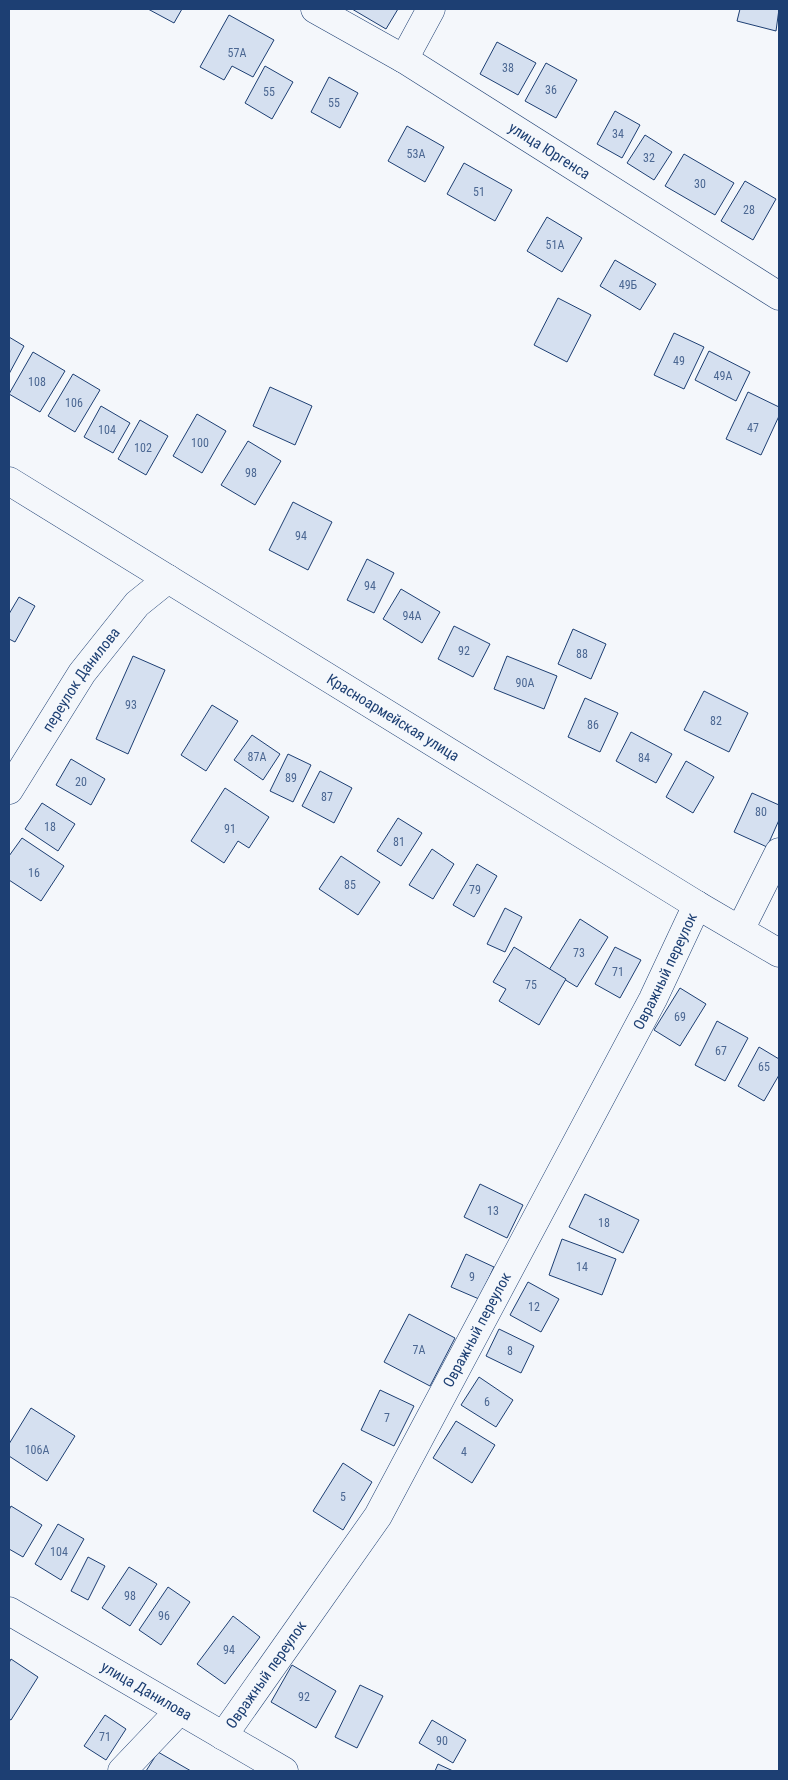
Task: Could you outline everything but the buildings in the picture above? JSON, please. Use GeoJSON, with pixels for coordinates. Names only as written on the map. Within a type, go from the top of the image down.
{"type":"FeatureCollection","features":[{"type":"Feature","properties":{"kind":"street","name":"улица Юргенса"},"geometry":{"type":"LineString","coordinates":[[316,9],[404,59],[779,296]]}},
{"type":"Feature","properties":{"kind":"street"},"geometry":{"type":"LineString","coordinates":[[404,59],[431,9]]}},
{"type":"Feature","properties":{"kind":"street","name":"Красноармейская улица"},"geometry":{"type":"LineString","coordinates":[[9,481],[696,905],[779,953]]}},
{"type":"Feature","properties":{"kind":"street","name":"переулок Данилова"},"geometry":{"type":"LineString","coordinates":[[9,790],[82,673],[137,604],[168,579]]}},
{"type":"Feature","properties":{"kind":"street"},"geometry":{"type":"LineString","coordinates":[[740,930],[779,852]]}},
{"type":"Feature","properties":{"kind":"street","name":"Овражный переулок"},"geometry":{"type":"LineString","coordinates":[[223,1736],[378,1516],[653,999],[696,905]]}},
{"type":"Feature","properties":{"kind":"street","name":"улица Данилова"},"geometry":{"type":"LineString","coordinates":[[9,1611],[284,1771]]}},
{"type":"Feature","properties":{"kind":"street"},"geometry":{"type":"LineString","coordinates":[[122,1771],[180,1710]]}}]}
